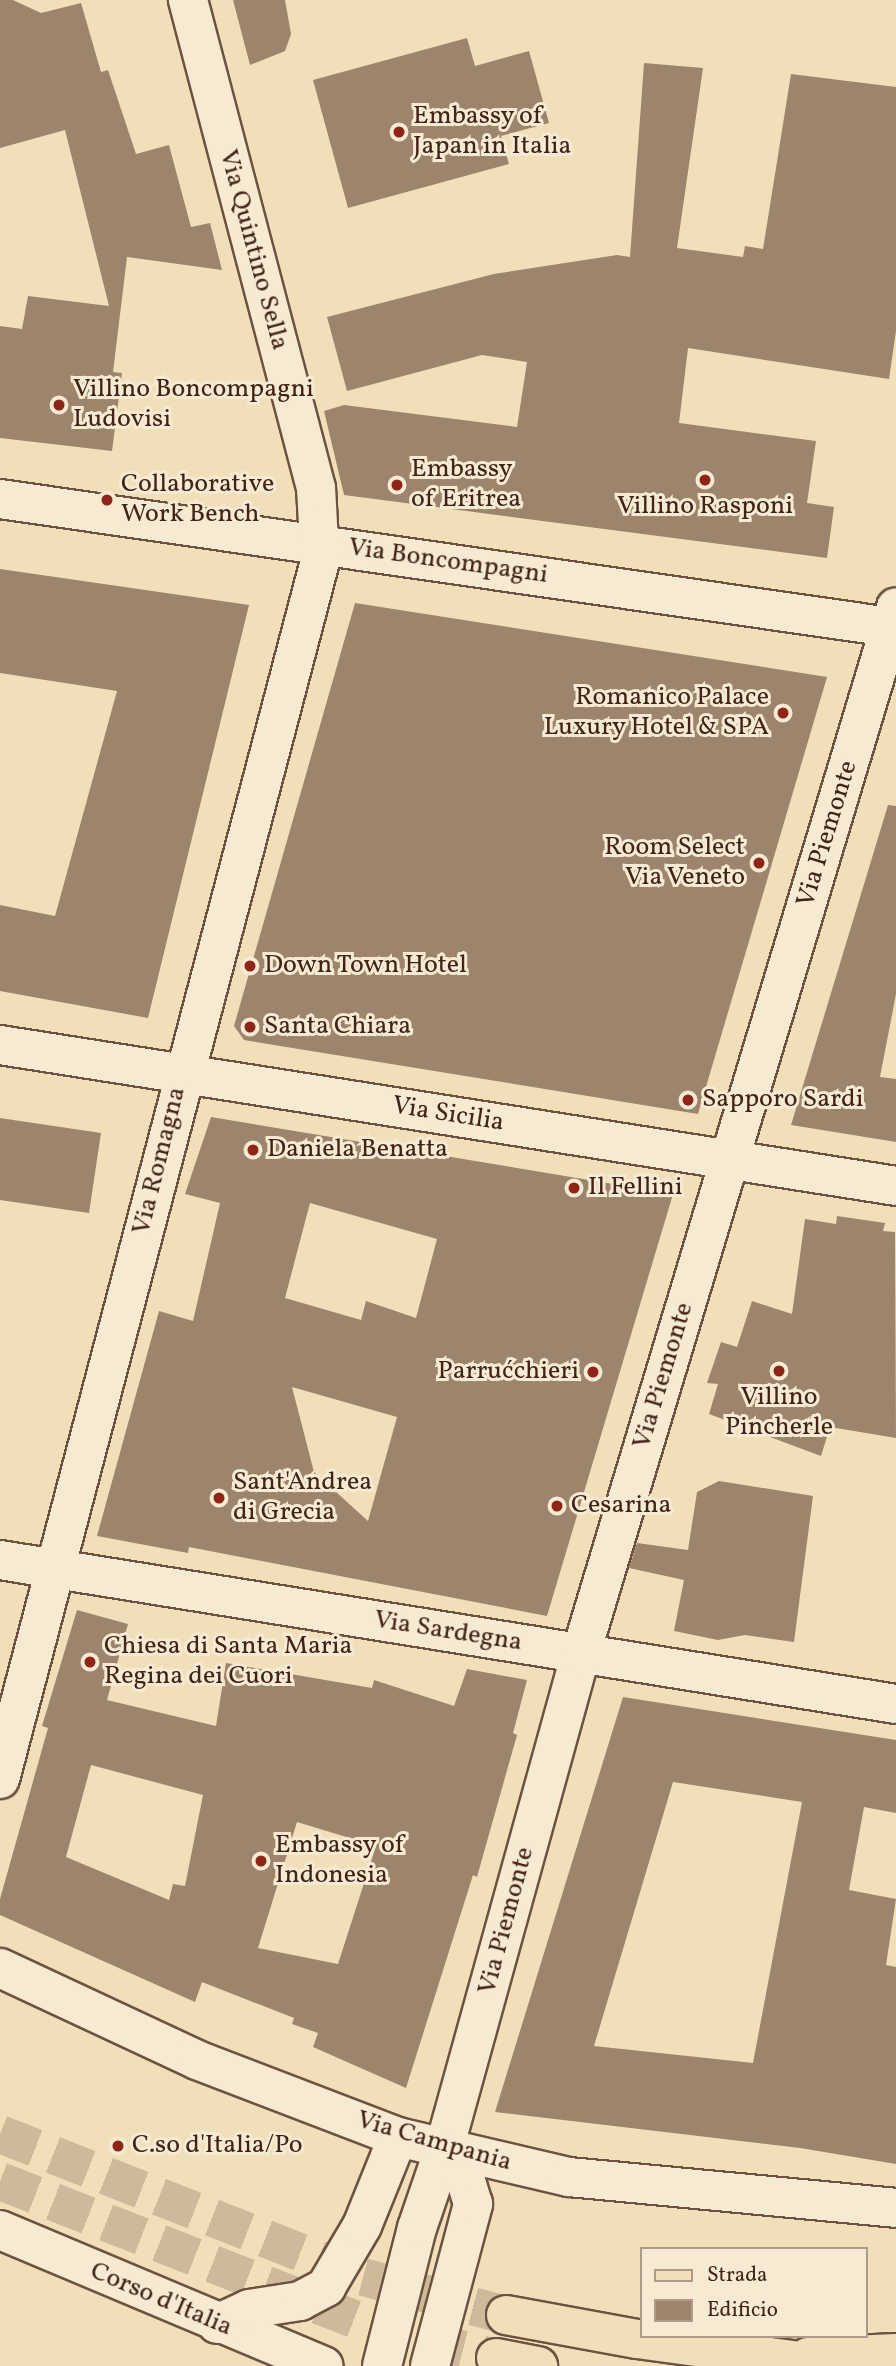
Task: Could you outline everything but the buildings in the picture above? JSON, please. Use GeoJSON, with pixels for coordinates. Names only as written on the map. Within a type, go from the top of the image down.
{"type":"FeatureCollection","features":[{"type":"Feature","properties":{"kind":"main road"},"geometry":{"type":"LineString","coordinates":[[506,2315],[637,2339],[837,2366]]}},
{"type":"Feature","properties":{"kind":"main road"},"geometry":{"type":"LineString","coordinates":[[785,2358],[896,2353]]}},
{"type":"Feature","properties":{"kind":"main road"},"geometry":{"type":"LineString","coordinates":[[496,2358],[538,2366]]}},
{"type":"Feature","properties":{"kind":"street","name":"Via Quintino Sella"},"geometry":{"type":"LineString","coordinates":[[188,0],[316,488],[320,543]]}},
{"type":"Feature","properties":{"kind":"street","name":"Via Boncompagni"},"geometry":{"type":"LineString","coordinates":[[0,499],[894,621]]}},
{"type":"Feature","properties":{"kind":"street","name":"Via Romagna"},"geometry":{"type":"LineString","coordinates":[[0,1779],[183,1074],[318,577],[320,543]]}},
{"type":"Feature","properties":{"kind":"street","name":"Via Piemonte"},"geometry":{"type":"LineString","coordinates":[[382,2366],[417,2228],[444,2149],[581,1653],[894,621]]}},
{"type":"Feature","properties":{"kind":"street","name":"Via Sicilia"},"geometry":{"type":"LineString","coordinates":[[0,1045],[896,1186]]}},
{"type":"Feature","properties":{"kind":"street","name":"Via Sardegna"},"geometry":{"type":"LineString","coordinates":[[0,1560],[896,1704]]}},
{"type":"Feature","properties":{"kind":"street","name":"Via Campania"},"geometry":{"type":"LineString","coordinates":[[0,1968],[197,2060],[398,2137],[569,2177],[896,2208]]}},
{"type":"Feature","properties":{"kind":"street"},"geometry":{"type":"LineString","coordinates":[[217,2324],[249,2309],[300,2301],[326,2287],[362,2226],[398,2137]]}},
{"type":"Feature","properties":{"kind":"street"},"geometry":{"type":"LineString","coordinates":[[430,2366],[473,2204],[463,2172],[444,2149]]}},
{"type":"Feature","properties":{"kind":"street","name":"Corso d'Italia"},"geometry":{"type":"LineString","coordinates":[[0,2231],[217,2324],[324,2366]]}},
{"type":"Feature","properties":{"kind":"tunnel"},"geometry":{"type":"LineString","coordinates":[[0,2134],[363,2277],[506,2315]]}},
{"type":"Feature","properties":{"kind":"tunnel"},"geometry":{"type":"LineString","coordinates":[[0,2181],[371,2326],[496,2358]]}},
{"type":"Feature","properties":{"kind":"place","name":"Embassy of Japan in Italia"},"geometry":{"type":"Point","coordinates":[399,132]}},
{"type":"Feature","properties":{"kind":"place","name":"Villino Boncompagni Ludovisi"},"geometry":{"type":"Point","coordinates":[59,405]}},
{"type":"Feature","properties":{"kind":"place","name":"Villino Rasponi"},"geometry":{"type":"Point","coordinates":[705,480]}},
{"type":"Feature","properties":{"kind":"place","name":"Embassy of Eritrea"},"geometry":{"type":"Point","coordinates":[397,485]}},
{"type":"Feature","properties":{"kind":"place","name":"Collaborative Work Bench"},"geometry":{"type":"Point","coordinates":[107,500]}},
{"type":"Feature","properties":{"kind":"place","name":"Romanico Palace Luxury Hotel & SPA"},"geometry":{"type":"Point","coordinates":[783,713]}},
{"type":"Feature","properties":{"kind":"place","name":"Room Select Via Veneto"},"geometry":{"type":"Point","coordinates":[759,863]}},
{"type":"Feature","properties":{"kind":"place","name":"Down Town Hotel"},"geometry":{"type":"Point","coordinates":[250,966]}},
{"type":"Feature","properties":{"kind":"place","name":"Santa Chiara"},"geometry":{"type":"Point","coordinates":[250,1027]}},
{"type":"Feature","properties":{"kind":"place","name":"Sapporo Sardi"},"geometry":{"type":"Point","coordinates":[688,1100]}},
{"type":"Feature","properties":{"kind":"place","name":"Daniela Benatta"},"geometry":{"type":"Point","coordinates":[253,1150]}},
{"type":"Feature","properties":{"kind":"place","name":"Il Fellini"},"geometry":{"type":"Point","coordinates":[574,1188]}},
{"type":"Feature","properties":{"kind":"place","name":"Villino Pincherle"},"geometry":{"type":"Point","coordinates":[779,1371]}},
{"type":"Feature","properties":{"kind":"place","name":"Parrućchieri"},"geometry":{"type":"Point","coordinates":[593,1372]}},
{"type":"Feature","properties":{"kind":"place","name":"Sant'Andrea di Grecia"},"geometry":{"type":"Point","coordinates":[219,1498]}},
{"type":"Feature","properties":{"kind":"place","name":"Cesarina"},"geometry":{"type":"Point","coordinates":[557,1506]}},
{"type":"Feature","properties":{"kind":"place","name":"Chiesa di Santa Maria Regina dei Cuori"},"geometry":{"type":"Point","coordinates":[90,1662]}},
{"type":"Feature","properties":{"kind":"place","name":"Embassy of Indonesia"},"geometry":{"type":"Point","coordinates":[261,1861]}},
{"type":"Feature","properties":{"kind":"place","name":"C.so d'Italia/Po"},"geometry":{"type":"Point","coordinates":[118,2146]}}]}
